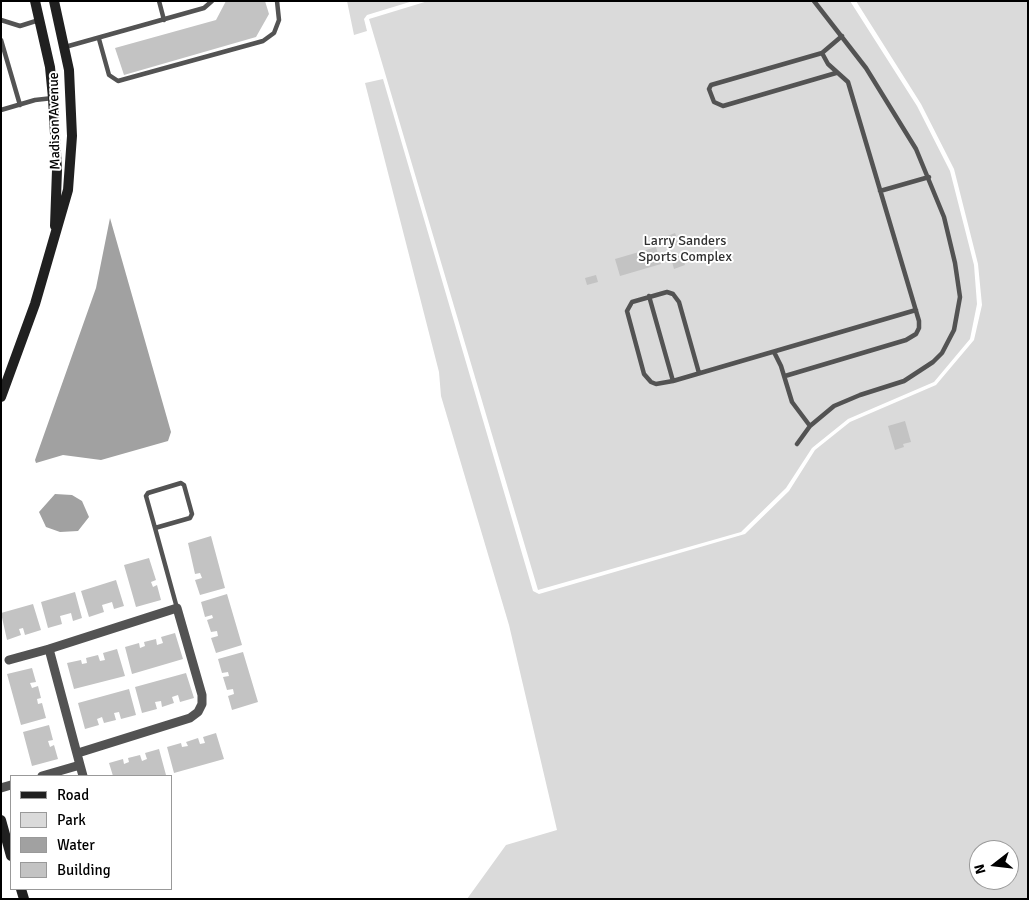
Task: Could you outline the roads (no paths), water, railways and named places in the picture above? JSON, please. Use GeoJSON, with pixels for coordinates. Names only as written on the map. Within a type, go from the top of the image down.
{"type":"FeatureCollection","features":[{"type":"Feature","properties":{"kind":"main road","name":"Madison Avenue"},"geometry":{"type":"LineString","coordinates":[[35,1],[50,67],[53,98],[57,170],[54,240]]}},
{"type":"Feature","properties":{"kind":"main road","name":"Madison Avenue"},"geometry":{"type":"LineString","coordinates":[[1,397],[36,304],[65,205],[71,155],[71,96],[65,47],[54,1]]}},
{"type":"Feature","properties":{"kind":"main road"},"geometry":{"type":"LineString","coordinates":[[1,820],[10,852]]}},
{"type":"Feature","properties":{"kind":"street"},"geometry":{"type":"LineString","coordinates":[[9,660],[177,608],[201,689],[202,700],[198,712],[190,718],[78,753]]}},
{"type":"Feature","properties":{"kind":"street"},"geometry":{"type":"LineString","coordinates":[[48,649],[83,775]]}},
{"type":"Feature","properties":{"kind":"street"},"geometry":{"type":"LineString","coordinates":[[45,775],[80,765]]}},
{"type":"Feature","properties":{"kind":"lane"},"geometry":{"type":"LineString","coordinates":[[159,1],[164,20]]}},
{"type":"Feature","properties":{"kind":"lane"},"geometry":{"type":"LineString","coordinates":[[65,47],[204,8],[212,1]]}},
{"type":"Feature","properties":{"kind":"lane"},"geometry":{"type":"LineString","coordinates":[[99,39],[109,75],[118,81],[264,41],[274,33],[280,20],[277,1]]}},
{"type":"Feature","properties":{"kind":"lane"},"geometry":{"type":"LineString","coordinates":[[797,444],[810,426],[822,415],[847,400],[915,376],[933,362],[949,341],[960,309],[958,279],[944,217],[929,177],[905,128],[866,68],[814,1]]}},
{"type":"Feature","properties":{"kind":"lane"},"geometry":{"type":"LineString","coordinates":[[1,20],[20,26],[40,20]]}},
{"type":"Feature","properties":{"kind":"lane"},"geometry":{"type":"LineString","coordinates":[[836,73],[723,106],[714,102],[709,89],[711,85],[822,53],[842,36]]}},
{"type":"Feature","properties":{"kind":"lane"},"geometry":{"type":"LineString","coordinates":[[1,40],[20,104]]}},
{"type":"Feature","properties":{"kind":"lane"},"geometry":{"type":"LineString","coordinates":[[785,376],[911,338],[918,328],[916,310],[848,82],[836,73],[822,53]]}},
{"type":"Feature","properties":{"kind":"lane"},"geometry":{"type":"LineString","coordinates":[[1,110],[35,100],[53,98]]}},
{"type":"Feature","properties":{"kind":"lane"},"geometry":{"type":"LineString","coordinates":[[880,191],[929,177]]}},
{"type":"Feature","properties":{"kind":"lane"},"geometry":{"type":"LineString","coordinates":[[699,373],[676,298],[667,292],[632,302],[627,311],[644,374],[651,382],[656,384],[673,381],[916,310]]}},
{"type":"Feature","properties":{"kind":"lane"},"geometry":{"type":"LineString","coordinates":[[649,296],[673,381]]}},
{"type":"Feature","properties":{"kind":"lane"},"geometry":{"type":"LineString","coordinates":[[774,352],[785,376],[792,402],[810,426]]}},
{"type":"Feature","properties":{"kind":"lane"},"geometry":{"type":"LineString","coordinates":[[155,528],[190,518],[192,514],[184,485],[181,483],[148,493],[146,496],[177,608]]}},
{"type":"Feature","properties":{"kind":"water"},"geometry":{"type":"Polygon","coordinates":[[[110,218],[171,432],[168,441],[101,460],[63,455],[36,463],[35,460],[96,288],[110,218]]]}},
{"type":"Feature","properties":{"kind":"water"},"geometry":{"type":"Polygon","coordinates":[[[55,494],[72,495],[82,501],[89,517],[78,531],[60,532],[46,527],[39,512],[55,494]]]}},
{"type":"Feature","properties":{"kind":"park label","name":"Larry Sanders Sports Complex"},"geometry":{"type":"Point","coordinates":[685,250]}}]}
